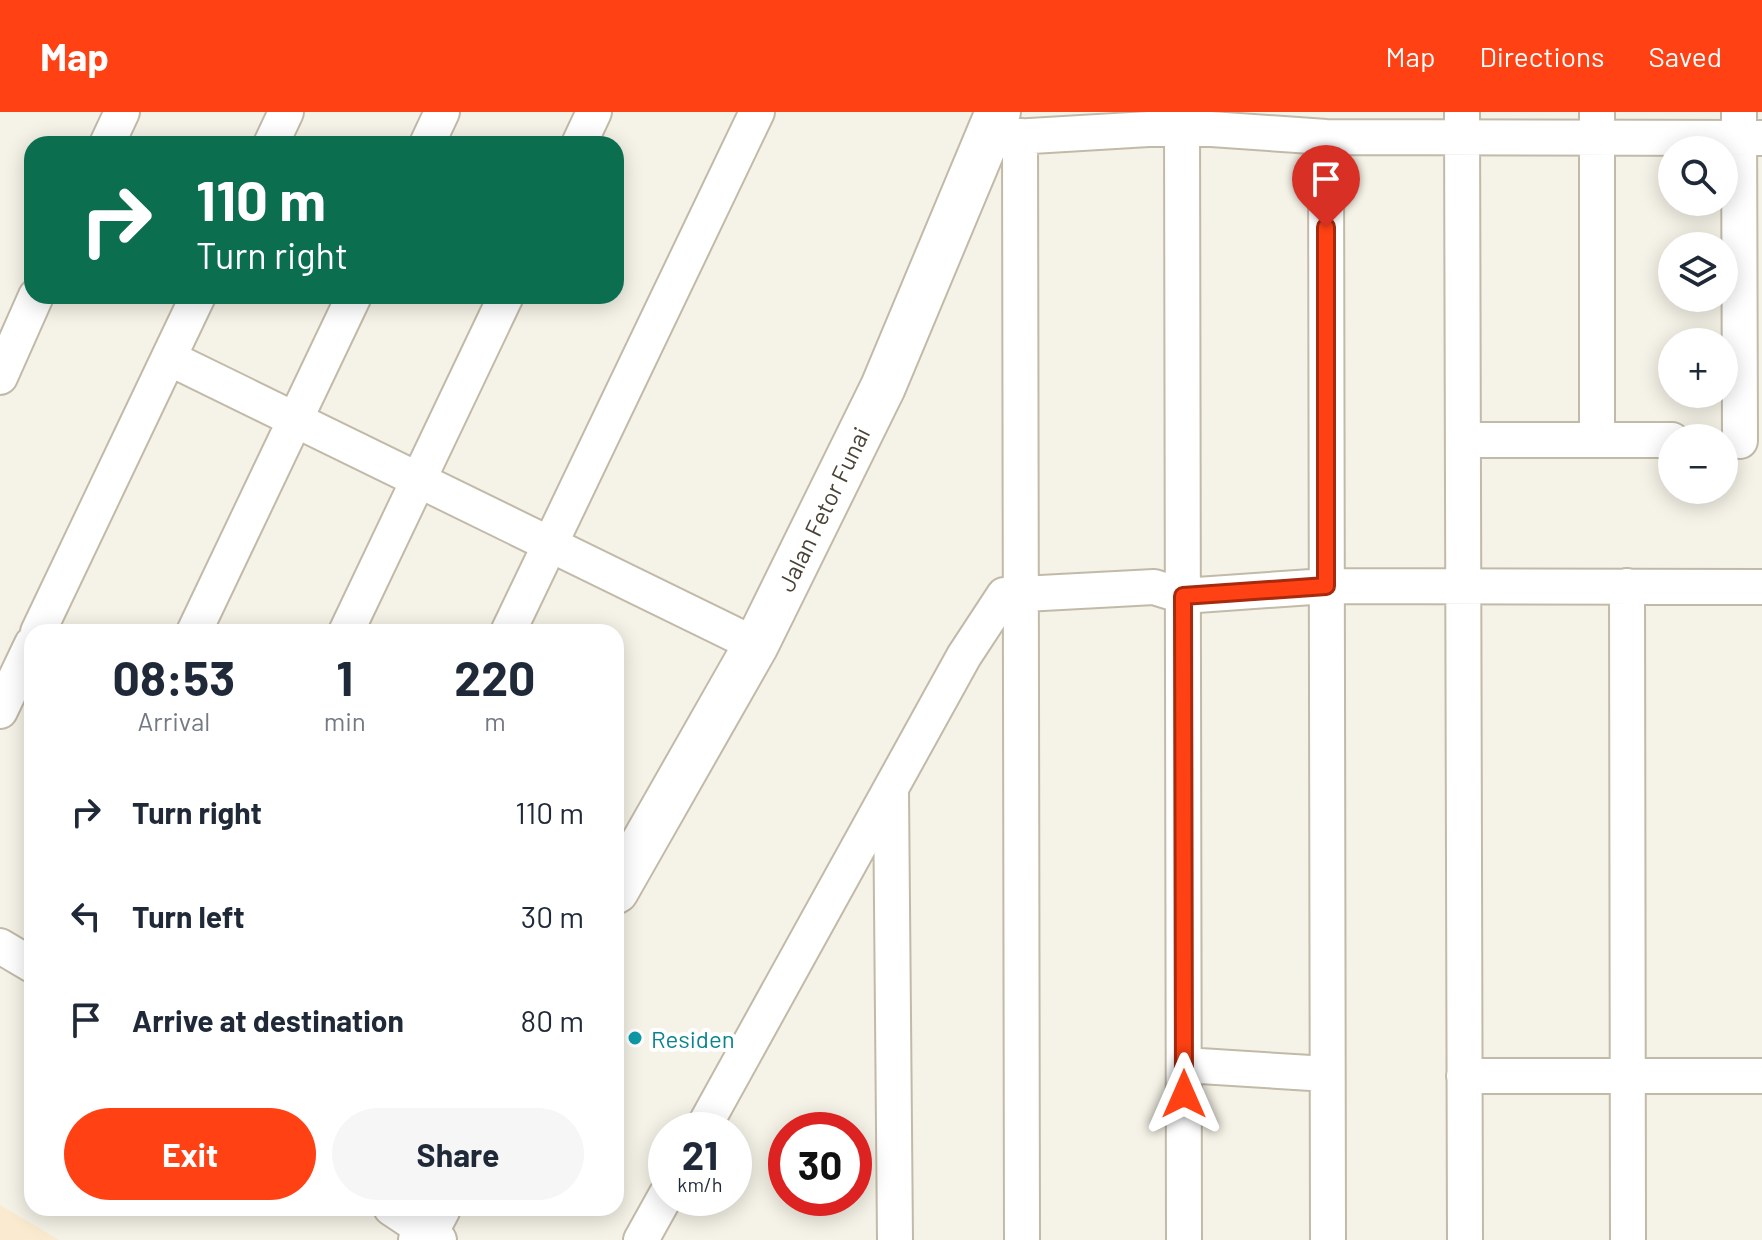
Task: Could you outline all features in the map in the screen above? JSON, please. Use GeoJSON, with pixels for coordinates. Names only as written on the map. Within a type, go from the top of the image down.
{"type":"FeatureCollection","features":[{"type":"Feature","properties":{"kind":"street"},"geometry":{"type":"LineString","coordinates":[[111,136],[122,112]]}},
{"type":"Feature","properties":{"kind":"street"},"geometry":{"type":"LineString","coordinates":[[275,136],[286,112]]}},
{"type":"Feature","properties":{"kind":"street"},"geometry":{"type":"LineString","coordinates":[[431,136],[442,112]]}},
{"type":"Feature","properties":{"kind":"street"},"geometry":{"type":"LineString","coordinates":[[583,136],[594,112]]}},
{"type":"Feature","properties":{"kind":"street"},"geometry":{"type":"LineString","coordinates":[[512,624],[754,113]]}},
{"type":"Feature","properties":{"kind":"street"},"geometry":{"type":"LineString","coordinates":[[1182,120],[1184,1240]]}},
{"type":"Feature","properties":{"kind":"street"},"geometry":{"type":"LineString","coordinates":[[1022,1240],[1020,594],[1001,129],[1182,120],[1326,137],[1462,125],[1747,130],[1742,441]]}},
{"type":"Feature","properties":{"kind":"street"},"geometry":{"type":"LineString","coordinates":[[1462,125],[1465,1240]]}},
{"type":"Feature","properties":{"kind":"street"},"geometry":{"type":"LineString","coordinates":[[1597,125],[1597,440]]}},
{"type":"Feature","properties":{"kind":"street","name":"Jalan Fetor Funai"},"geometry":{"type":"LineString","coordinates":[[624,877],[756,645],[883,387],[1001,129]]}},
{"type":"Feature","properties":{"kind":"street"},"geometry":{"type":"LineString","coordinates":[[1326,137],[1328,1240]]}},
{"type":"Feature","properties":{"kind":"street"},"geometry":{"type":"LineString","coordinates":[[3,361],[32,304]]}},
{"type":"Feature","properties":{"kind":"street"},"geometry":{"type":"LineString","coordinates":[[42,624],[194,304]]}},
{"type":"Feature","properties":{"kind":"street"},"geometry":{"type":"LineString","coordinates":[[198,624],[350,304]]}},
{"type":"Feature","properties":{"kind":"street"},"geometry":{"type":"LineString","coordinates":[[350,624],[502,304]]}},
{"type":"Feature","properties":{"kind":"street"},"geometry":{"type":"LineString","coordinates":[[169,358],[756,645]]}},
{"type":"Feature","properties":{"kind":"street"},"geometry":{"type":"LineString","coordinates":[[1463,440],[1658,440]]}},
{"type":"Feature","properties":{"kind":"street"},"geometry":{"type":"LineString","coordinates":[[712,1112],[988,618],[1004,595],[1154,587],[1183,596],[1326,586],[1762,587]]}},
{"type":"Feature","properties":{"kind":"street"},"geometry":{"type":"LineString","coordinates":[[1627,586],[1628,1240]]}},
{"type":"Feature","properties":{"kind":"street"},"geometry":{"type":"LineString","coordinates":[[0,711],[24,661]]}},
{"type":"Feature","properties":{"kind":"street"},"geometry":{"type":"LineString","coordinates":[[891,791],[895,1240]]}},
{"type":"Feature","properties":{"kind":"street"},"geometry":{"type":"LineString","coordinates":[[0,946],[24,960]]}},
{"type":"Feature","properties":{"kind":"street"},"geometry":{"type":"LineString","coordinates":[[1184,1065],[1327,1074]]}},
{"type":"Feature","properties":{"kind":"street"},"geometry":{"type":"LineString","coordinates":[[1464,1076],[1762,1076]]}},
{"type":"Feature","properties":{"kind":"street"},"geometry":{"type":"LineString","coordinates":[[641,1240],[654,1216]]}},
{"type":"Feature","properties":{"kind":"shaded area"},"geometry":{"type":"Polygon","coordinates":[[[0,1205],[59,1240],[0,1240],[0,1205]]]}},
{"type":"Feature","properties":{"kind":"place","name":"Residen"},"geometry":{"type":"Point","coordinates":[635,1038]}},
{"type":"Feature","properties":{"kind":"route"},"geometry":{"type":"LineString","coordinates":[[1184,1094],[1183,596],[1326,586],[1326,227]]}}]}
